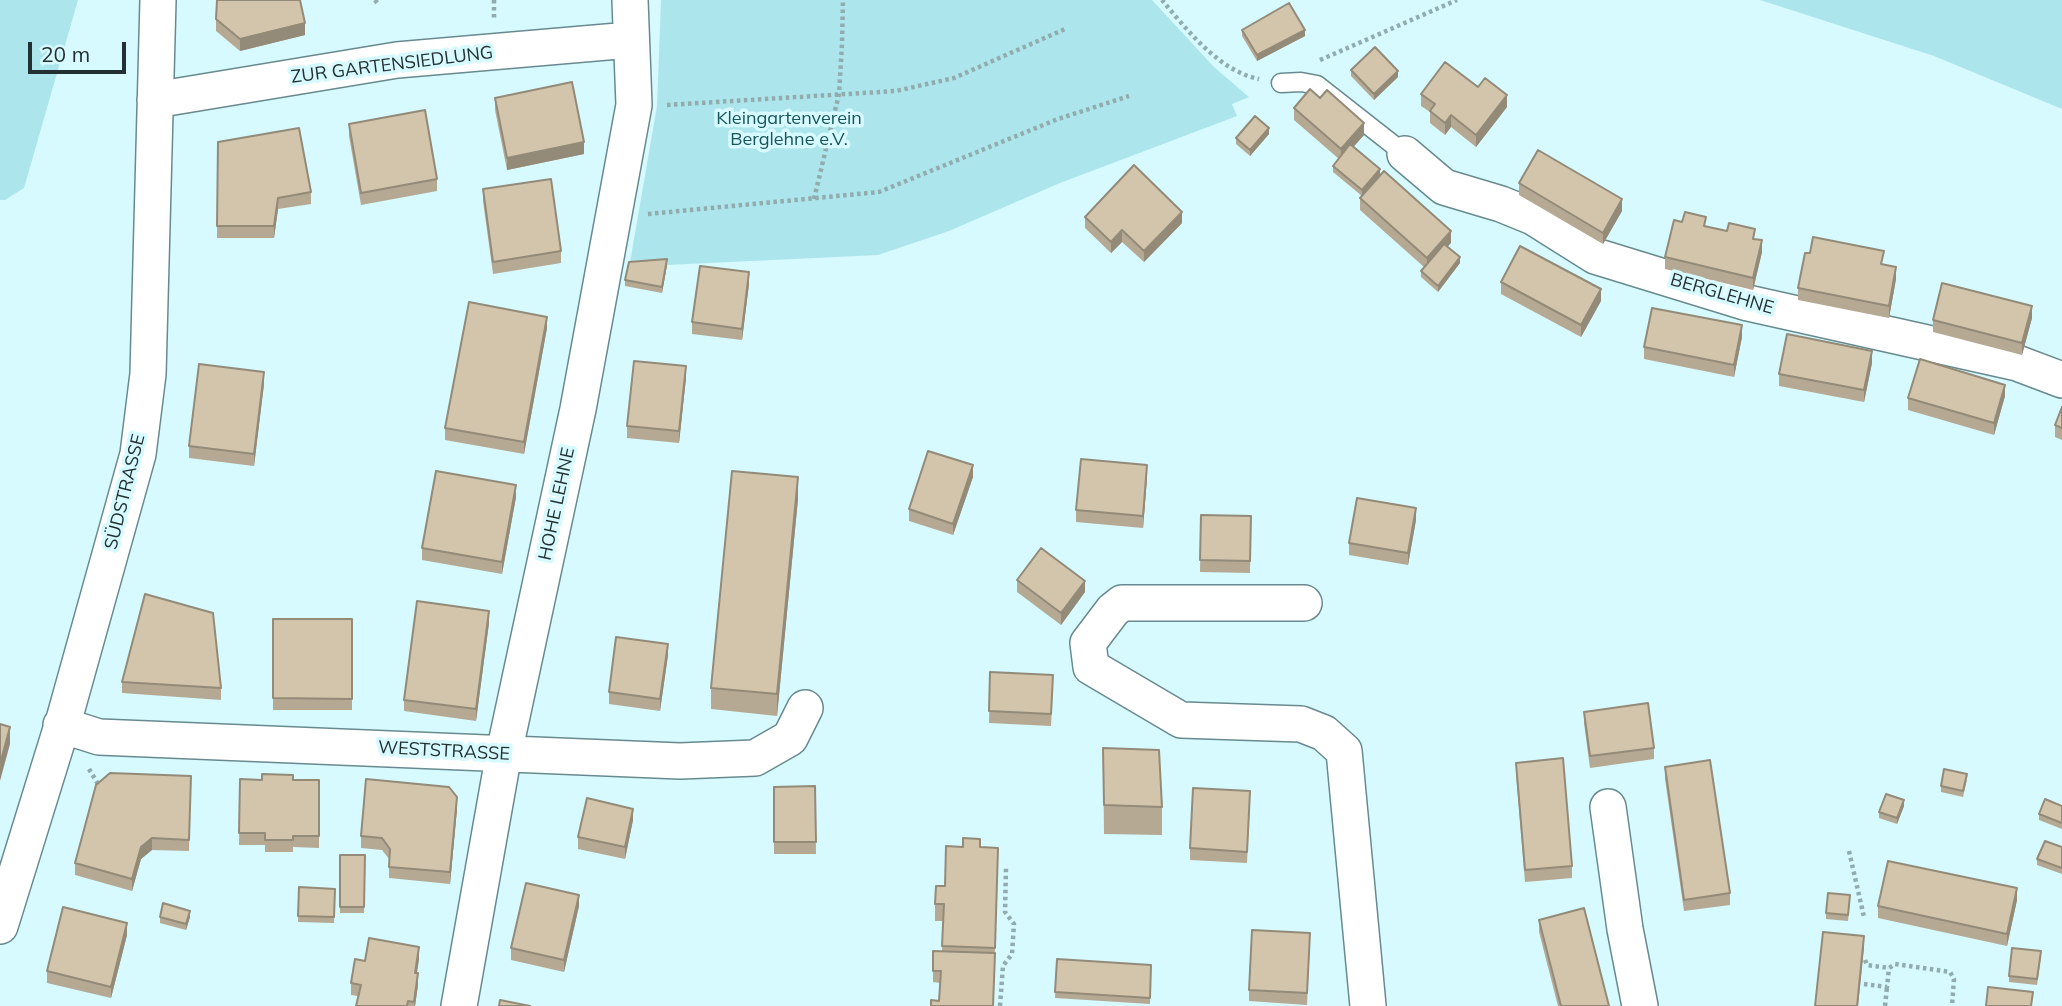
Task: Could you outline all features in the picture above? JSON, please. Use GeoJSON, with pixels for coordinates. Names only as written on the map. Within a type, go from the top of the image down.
{"type":"FeatureCollection","features":[{"type":"Feature","properties":{"kind":"street","name":"SÜDSTRASSE"},"geometry":{"type":"LineString","coordinates":[[0,926],[61,725],[138,454],[148,374],[158,0]]}},
{"type":"Feature","properties":{"kind":"street","name":"HOHE LEHNE"},"geometry":{"type":"LineString","coordinates":[[459,1006],[504,754],[578,409],[634,105],[630,0]]}},
{"type":"Feature","properties":{"kind":"street","name":"ZUR GARTENSIEDLUNG"},"geometry":{"type":"LineString","coordinates":[[155,100],[397,60],[630,40]]}},
{"type":"Feature","properties":{"kind":"street","name":"BERGLEHNE"},"geometry":{"type":"LineString","coordinates":[[1405,154],[1444,187],[1533,216],[1595,256],[1748,303],[2017,363],[2062,380]]}},
{"type":"Feature","properties":{"kind":"street"},"geometry":{"type":"LineString","coordinates":[[1304,603],[1122,603],[1113,610],[1088,643],[1091,667],[1181,720],[1301,724],[1324,733],[1344,751],[1368,1006]]}},
{"type":"Feature","properties":{"kind":"street","name":"WESTSTRASSE"},"geometry":{"type":"LineString","coordinates":[[61,725],[99,737],[680,761],[755,758],[790,738],[805,708]]}},
{"type":"Feature","properties":{"kind":"street"},"geometry":{"type":"LineString","coordinates":[[1608,807],[1625,929],[1640,1006]]}},
{"type":"Feature","properties":{"kind":"lane"},"geometry":{"type":"LineString","coordinates":[[1281,83],[1301,82],[1317,85],[1405,154]]}},
{"type":"Feature","properties":{"kind":"path"},"geometry":{"type":"LineString","coordinates":[[814,199],[838,94],[843,0]]}},
{"type":"Feature","properties":{"kind":"path"},"geometry":{"type":"LineString","coordinates":[[1162,0],[1188,30],[1225,63],[1248,76],[1281,83]]}},
{"type":"Feature","properties":{"kind":"path"},"geometry":{"type":"LineString","coordinates":[[1318,61],[1457,0]]}},
{"type":"Feature","properties":{"kind":"path"},"geometry":{"type":"LineString","coordinates":[[657,106],[896,90],[954,78],[1065,29]]}},
{"type":"Feature","properties":{"kind":"path"},"geometry":{"type":"LineString","coordinates":[[638,215],[878,192],[1058,119],[1129,96]]}},
{"type":"Feature","properties":{"kind":"path"},"geometry":{"type":"LineString","coordinates":[[97,781],[103,792]]}},
{"type":"Feature","properties":{"kind":"path"},"geometry":{"type":"LineString","coordinates":[[1849,851],[1864,916]]}},
{"type":"Feature","properties":{"kind":"path"},"geometry":{"type":"LineString","coordinates":[[1000,1006],[1003,966],[1012,954],[1014,924],[1004,912],[1006,868]]}},
{"type":"Feature","properties":{"kind":"path"},"geometry":{"type":"LineString","coordinates":[[1865,960],[1867,965],[1889,968],[1895,964],[1950,972],[1954,979],[1952,1006]]}},
{"type":"Feature","properties":{"kind":"path"},"geometry":{"type":"LineString","coordinates":[[1885,1006],[1889,968]]}},
{"type":"Feature","properties":{"kind":"path"},"geometry":{"type":"LineString","coordinates":[[1864,984],[1887,987]]}},
{"type":"Feature","properties":{"kind":"green space"},"geometry":{"type":"Polygon","coordinates":[[[0,0],[78,0],[24,188],[5,200],[0,200],[0,0]]]}},
{"type":"Feature","properties":{"kind":"green space","name":"Kleingartenverein Berglehne e.V."},"geometry":{"type":"Polygon","coordinates":[[[661,0],[1152,0],[1214,67],[1249,97],[1232,104],[1237,116],[1060,183],[949,231],[878,255],[629,268],[657,106],[661,0]]]}},
{"type":"Feature","properties":{"kind":"green space"},"geometry":{"type":"Polygon","coordinates":[[[1760,0],[2062,0],[2062,109],[1934,56],[1760,0]]]}},
{"type":"Feature","properties":{"kind":"building"},"geometry":{"type":"Polygon","coordinates":[[[217,0],[300,0],[305,23],[240,39],[216,19],[217,0]]]}},
{"type":"Feature","properties":{"kind":"building"},"geometry":{"type":"Polygon","coordinates":[[[1289,3],[1305,30],[1257,55],[1242,30],[1289,3]]]}},
{"type":"Feature","properties":{"kind":"building"},"geometry":{"type":"Polygon","coordinates":[[[1375,47],[1398,71],[1374,94],[1351,70],[1375,47]]]}},
{"type":"Feature","properties":{"kind":"building"},"geometry":{"type":"Polygon","coordinates":[[[1445,62],[1478,87],[1485,78],[1507,95],[1476,135],[1451,115],[1445,123],[1430,111],[1435,104],[1421,94],[1445,62]]]}},
{"type":"Feature","properties":{"kind":"building"},"geometry":{"type":"Polygon","coordinates":[[[572,82],[584,142],[507,158],[495,98],[572,82]]]}},
{"type":"Feature","properties":{"kind":"building"},"geometry":{"type":"Polygon","coordinates":[[[1310,89],[1320,98],[1327,90],[1364,123],[1341,149],[1294,108],[1310,89]]]}},
{"type":"Feature","properties":{"kind":"building"},"geometry":{"type":"Polygon","coordinates":[[[425,110],[437,179],[361,193],[349,124],[425,110]]]}},
{"type":"Feature","properties":{"kind":"building"},"geometry":{"type":"Polygon","coordinates":[[[1255,116],[1269,128],[1250,150],[1236,138],[1255,116]]]}},
{"type":"Feature","properties":{"kind":"building"},"geometry":{"type":"Polygon","coordinates":[[[299,128],[311,192],[278,198],[274,226],[217,226],[218,142],[299,128]]]}},
{"type":"Feature","properties":{"kind":"building"},"geometry":{"type":"Polygon","coordinates":[[[1350,144],[1380,169],[1362,190],[1333,166],[1350,144]]]}},
{"type":"Feature","properties":{"kind":"building"},"geometry":{"type":"Polygon","coordinates":[[[1538,150],[1622,199],[1603,233],[1519,183],[1538,150]]]}},
{"type":"Feature","properties":{"kind":"building"},"geometry":{"type":"Polygon","coordinates":[[[1134,165],[1182,212],[1144,251],[1122,230],[1111,242],[1085,217],[1134,165]]]}},
{"type":"Feature","properties":{"kind":"building"},"geometry":{"type":"Polygon","coordinates":[[[1384,171],[1451,231],[1427,258],[1360,198],[1384,171]]]}},
{"type":"Feature","properties":{"kind":"building"},"geometry":{"type":"Polygon","coordinates":[[[551,179],[561,251],[493,262],[483,189],[551,179]]]}},
{"type":"Feature","properties":{"kind":"building"},"geometry":{"type":"Polygon","coordinates":[[[1685,212],[1706,217],[1704,226],[1727,231],[1729,223],[1755,229],[1753,239],[1762,240],[1753,278],[1665,257],[1674,220],[1682,222],[1685,212]]]}},
{"type":"Feature","properties":{"kind":"building"},"geometry":{"type":"Polygon","coordinates":[[[1813,237],[1884,251],[1881,264],[1896,267],[1889,306],[1798,288],[1805,253],[1810,253],[1813,237]]]}},
{"type":"Feature","properties":{"kind":"building"},"geometry":{"type":"Polygon","coordinates":[[[1444,244],[1460,257],[1438,286],[1421,271],[1444,244]]]}},
{"type":"Feature","properties":{"kind":"building"},"geometry":{"type":"Polygon","coordinates":[[[1520,246],[1601,289],[1581,325],[1501,282],[1520,246]]]}},
{"type":"Feature","properties":{"kind":"building"},"geometry":{"type":"Polygon","coordinates":[[[667,259],[662,287],[625,280],[629,262],[667,259]]]}},
{"type":"Feature","properties":{"kind":"building"},"geometry":{"type":"Polygon","coordinates":[[[700,266],[749,272],[742,329],[692,322],[700,266]]]}},
{"type":"Feature","properties":{"kind":"building"},"geometry":{"type":"Polygon","coordinates":[[[1942,283],[2032,306],[2022,343],[1933,320],[1942,283]]]}},
{"type":"Feature","properties":{"kind":"building"},"geometry":{"type":"Polygon","coordinates":[[[469,302],[547,317],[524,442],[445,428],[469,302]]]}},
{"type":"Feature","properties":{"kind":"building"},"geometry":{"type":"Polygon","coordinates":[[[1652,308],[1742,325],[1734,365],[1644,347],[1652,308]]]}},
{"type":"Feature","properties":{"kind":"building"},"geometry":{"type":"Polygon","coordinates":[[[1787,334],[1872,351],[1864,390],[1779,374],[1787,334]]]}},
{"type":"Feature","properties":{"kind":"building"},"geometry":{"type":"Polygon","coordinates":[[[1920,359],[2005,385],[1994,423],[1908,398],[1920,359]]]}},
{"type":"Feature","properties":{"kind":"building"},"geometry":{"type":"Polygon","coordinates":[[[634,361],[686,366],[679,431],[627,426],[634,361]]]}},
{"type":"Feature","properties":{"kind":"building"},"geometry":{"type":"Polygon","coordinates":[[[199,364],[264,372],[254,454],[189,446],[199,364]]]}},
{"type":"Feature","properties":{"kind":"building"},"geometry":{"type":"Polygon","coordinates":[[[2062,407],[2062,428],[2055,425],[2062,407]]]}},
{"type":"Feature","properties":{"kind":"building"},"geometry":{"type":"Polygon","coordinates":[[[928,451],[973,465],[953,524],[909,509],[928,451]]]}},
{"type":"Feature","properties":{"kind":"building"},"geometry":{"type":"Polygon","coordinates":[[[1081,459],[1147,465],[1143,516],[1076,510],[1081,459]]]}},
{"type":"Feature","properties":{"kind":"building"},"geometry":{"type":"Polygon","coordinates":[[[436,471],[516,485],[502,562],[422,548],[436,471]]]}},
{"type":"Feature","properties":{"kind":"building"},"geometry":{"type":"Polygon","coordinates":[[[732,471],[798,477],[777,694],[711,688],[732,471]]]}},
{"type":"Feature","properties":{"kind":"building"},"geometry":{"type":"Polygon","coordinates":[[[1357,498],[1416,508],[1408,553],[1349,543],[1357,498]]]}},
{"type":"Feature","properties":{"kind":"building"},"geometry":{"type":"Polygon","coordinates":[[[1201,515],[1251,516],[1250,561],[1200,560],[1201,515]]]}},
{"type":"Feature","properties":{"kind":"building"},"geometry":{"type":"Polygon","coordinates":[[[1041,548],[1085,581],[1061,613],[1017,580],[1041,548]]]}},
{"type":"Feature","properties":{"kind":"building"},"geometry":{"type":"Polygon","coordinates":[[[145,594],[213,613],[221,688],[122,682],[145,594]]]}},
{"type":"Feature","properties":{"kind":"building"},"geometry":{"type":"Polygon","coordinates":[[[417,601],[489,611],[476,709],[404,700],[417,601]]]}},
{"type":"Feature","properties":{"kind":"building"},"geometry":{"type":"Polygon","coordinates":[[[273,619],[352,619],[352,699],[273,698],[273,619]]]}},
{"type":"Feature","properties":{"kind":"building"},"geometry":{"type":"Polygon","coordinates":[[[616,637],[668,644],[660,699],[609,692],[616,637]]]}},
{"type":"Feature","properties":{"kind":"building"},"geometry":{"type":"Polygon","coordinates":[[[990,672],[1053,675],[1051,714],[989,711],[990,672]]]}},
{"type":"Feature","properties":{"kind":"building"},"geometry":{"type":"Polygon","coordinates":[[[1648,703],[1654,748],[1590,756],[1584,712],[1648,703]]]}},
{"type":"Feature","properties":{"kind":"building"},"geometry":{"type":"Polygon","coordinates":[[[0,724],[10,727],[0,764],[0,724]]]}},
{"type":"Feature","properties":{"kind":"building"},"geometry":{"type":"Polygon","coordinates":[[[1103,748],[1159,750],[1162,807],[1104,805],[1103,748]]]}},
{"type":"Feature","properties":{"kind":"building"},"geometry":{"type":"Polygon","coordinates":[[[1563,758],[1572,866],[1525,870],[1516,763],[1563,758]]]}},
{"type":"Feature","properties":{"kind":"building"},"geometry":{"type":"Polygon","coordinates":[[[1710,760],[1730,893],[1684,900],[1665,767],[1710,760]]]}},
{"type":"Feature","properties":{"kind":"building"},"geometry":{"type":"Polygon","coordinates":[[[1944,769],[1967,774],[1963,791],[1941,786],[1944,769]]]}},
{"type":"Feature","properties":{"kind":"building"},"geometry":{"type":"Polygon","coordinates":[[[110,773],[191,776],[189,840],[152,838],[141,847],[132,879],[75,863],[96,785],[110,773]]]}},
{"type":"Feature","properties":{"kind":"building"},"geometry":{"type":"Polygon","coordinates":[[[262,774],[293,775],[293,780],[319,780],[319,836],[265,840],[265,833],[239,833],[240,779],[262,780],[262,774]]]}},
{"type":"Feature","properties":{"kind":"building"},"geometry":{"type":"Polygon","coordinates":[[[366,779],[449,787],[457,797],[450,872],[389,867],[390,849],[382,838],[361,836],[366,779]]]}},
{"type":"Feature","properties":{"kind":"building"},"geometry":{"type":"Polygon","coordinates":[[[815,786],[816,842],[774,842],[774,787],[815,786]]]}},
{"type":"Feature","properties":{"kind":"building"},"geometry":{"type":"Polygon","coordinates":[[[1193,788],[1250,791],[1247,852],[1190,848],[1193,788]]]}},
{"type":"Feature","properties":{"kind":"building"},"geometry":{"type":"Polygon","coordinates":[[[1886,794],[1904,800],[1897,818],[1879,812],[1886,794]]]}},
{"type":"Feature","properties":{"kind":"building"},"geometry":{"type":"Polygon","coordinates":[[[587,798],[633,809],[625,847],[578,837],[587,798]]]}},
{"type":"Feature","properties":{"kind":"building"},"geometry":{"type":"Polygon","coordinates":[[[2045,799],[2062,806],[2062,823],[2039,814],[2045,799]]]}},
{"type":"Feature","properties":{"kind":"building"},"geometry":{"type":"Polygon","coordinates":[[[963,838],[980,839],[980,847],[998,848],[995,948],[942,946],[944,904],[935,904],[936,886],[945,886],[946,846],[963,847],[963,838]]]}},
{"type":"Feature","properties":{"kind":"building"},"geometry":{"type":"Polygon","coordinates":[[[2045,841],[2062,847],[2062,868],[2037,859],[2045,841]]]}},
{"type":"Feature","properties":{"kind":"building"},"geometry":{"type":"Polygon","coordinates":[[[340,855],[365,855],[364,907],[340,907],[340,855]]]}},
{"type":"Feature","properties":{"kind":"building"},"geometry":{"type":"Polygon","coordinates":[[[1888,861],[2017,888],[2007,934],[1878,906],[1888,861]]]}},
{"type":"Feature","properties":{"kind":"building"},"geometry":{"type":"Polygon","coordinates":[[[526,883],[579,895],[564,960],[511,948],[526,883]]]}},
{"type":"Feature","properties":{"kind":"building"},"geometry":{"type":"Polygon","coordinates":[[[299,887],[335,889],[334,917],[298,916],[299,887]]]}},
{"type":"Feature","properties":{"kind":"building"},"geometry":{"type":"Polygon","coordinates":[[[1828,893],[1850,895],[1848,915],[1826,913],[1828,893]]]}},
{"type":"Feature","properties":{"kind":"building"},"geometry":{"type":"Polygon","coordinates":[[[163,903],[190,911],[186,924],[160,917],[163,903]]]}},
{"type":"Feature","properties":{"kind":"building"},"geometry":{"type":"Polygon","coordinates":[[[63,907],[127,923],[111,987],[47,971],[63,907]]]}},
{"type":"Feature","properties":{"kind":"building"},"geometry":{"type":"Polygon","coordinates":[[[1584,908],[1609,1006],[1561,1006],[1539,920],[1584,908]]]}},
{"type":"Feature","properties":{"kind":"building"},"geometry":{"type":"Polygon","coordinates":[[[1252,930],[1310,933],[1307,993],[1249,990],[1252,930]]]}},
{"type":"Feature","properties":{"kind":"building"},"geometry":{"type":"Polygon","coordinates":[[[1823,932],[1864,936],[1857,1006],[1815,1006],[1823,932]]]}},
{"type":"Feature","properties":{"kind":"building"},"geometry":{"type":"Polygon","coordinates":[[[369,938],[419,947],[414,1002],[408,1001],[407,1006],[356,1006],[361,985],[351,983],[355,959],[365,961],[369,938]]]}},
{"type":"Feature","properties":{"kind":"building"},"geometry":{"type":"Polygon","coordinates":[[[2012,948],[2041,951],[2037,979],[2009,976],[2012,948]]]}},
{"type":"Feature","properties":{"kind":"building"},"geometry":{"type":"Polygon","coordinates":[[[933,951],[995,953],[993,1006],[931,1006],[931,1000],[939,1001],[941,971],[933,971],[933,951]]]}},
{"type":"Feature","properties":{"kind":"building"},"geometry":{"type":"Polygon","coordinates":[[[1057,959],[1151,965],[1150,998],[1055,992],[1057,959]]]}},
{"type":"Feature","properties":{"kind":"building"},"geometry":{"type":"Polygon","coordinates":[[[1988,987],[2033,992],[2031,1006],[1986,1006],[1988,987]]]}},
{"type":"Feature","properties":{"kind":"building"},"geometry":{"type":"Polygon","coordinates":[[[500,1000],[530,1006],[499,1006],[500,1000]]]}}]}
